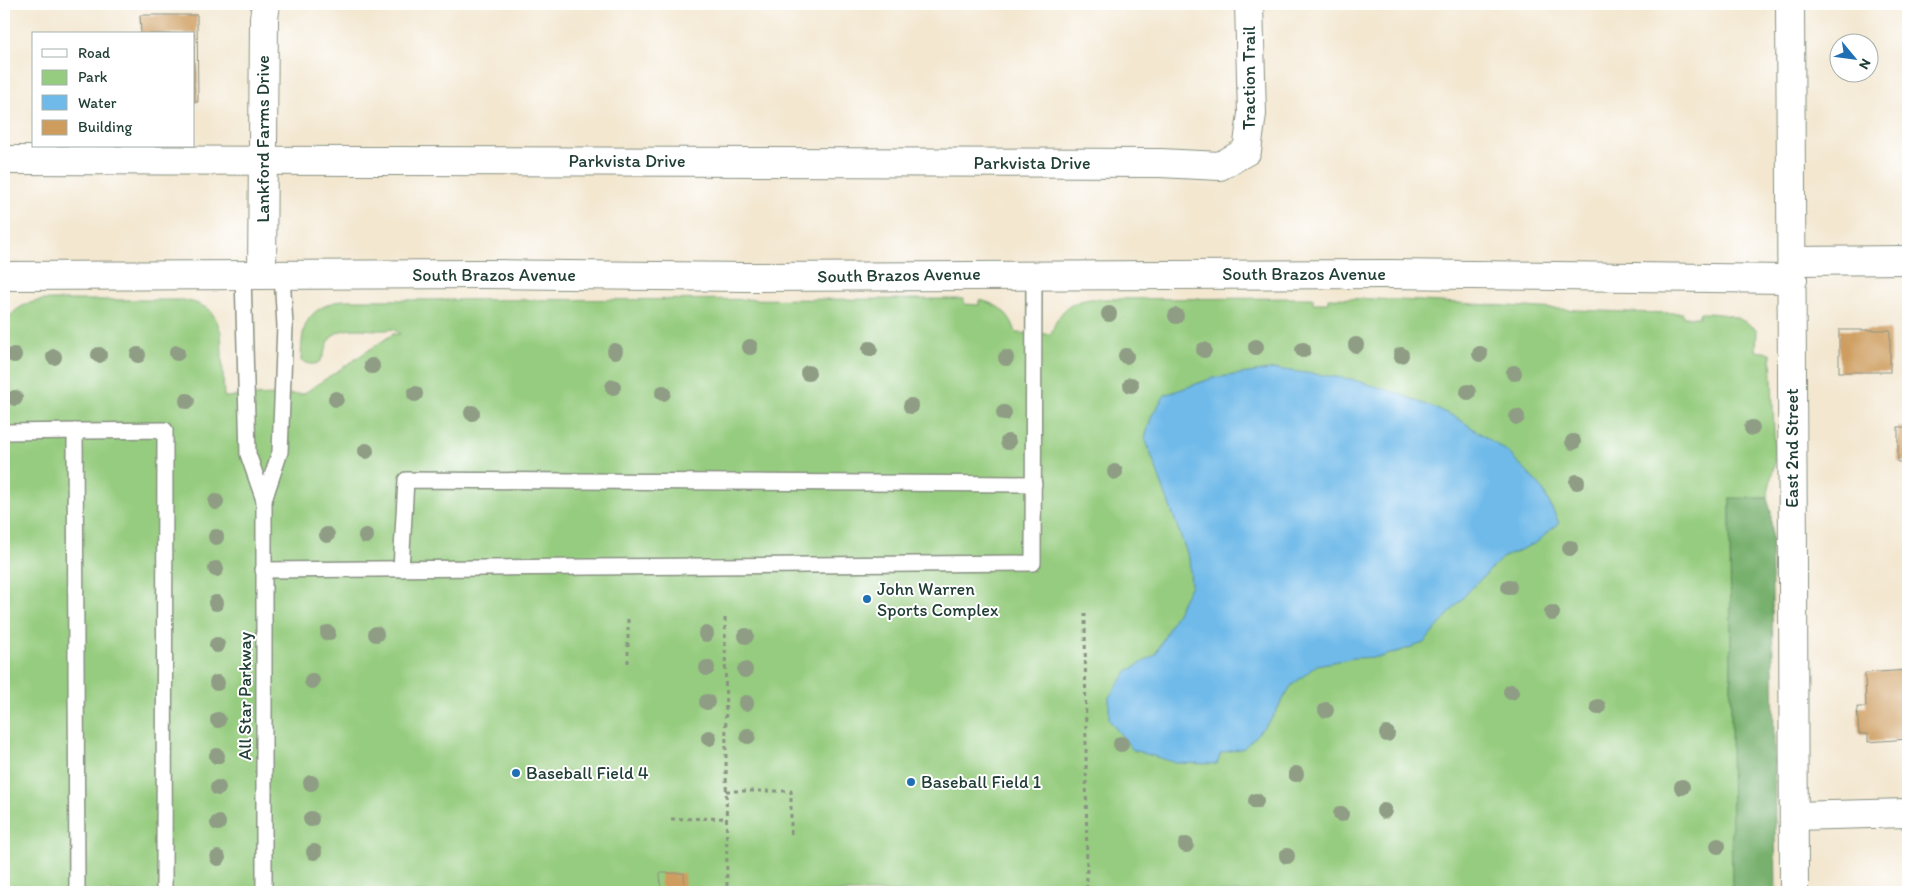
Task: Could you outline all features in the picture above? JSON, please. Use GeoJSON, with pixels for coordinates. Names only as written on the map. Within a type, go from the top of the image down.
{"type":"FeatureCollection","features":[{"type":"Feature","properties":{"kind":"street","name":"Lankford Farms Drive"},"geometry":{"type":"LineString","coordinates":[[263,276],[262,160],[264,18],[266,4]]}},
{"type":"Feature","properties":{"kind":"street","name":"Traction Trail"},"geometry":{"type":"LineString","coordinates":[[1246,151],[1252,114],[1249,4]]}},
{"type":"Feature","properties":{"kind":"street","name":"East 2nd Street"},"geometry":{"type":"LineString","coordinates":[[1790,4],[1793,270],[1791,434],[1794,892]]}},
{"type":"Feature","properties":{"kind":"street","name":"Parkvista Drive"},"geometry":{"type":"LineString","coordinates":[[4,160],[1140,163],[1220,166],[1246,151]]}},
{"type":"Feature","properties":{"kind":"street","name":"South Brazos Avenue"},"geometry":{"type":"LineString","coordinates":[[4,276],[746,277],[1034,274],[1388,274],[1793,270],[1908,260]]}},
{"type":"Feature","properties":{"kind":"street"},"geometry":{"type":"LineString","coordinates":[[1794,816],[1908,813]]}},
{"type":"Feature","properties":{"kind":"lane"},"geometry":{"type":"LineString","coordinates":[[262,570],[1033,563],[1034,274]]}},
{"type":"Feature","properties":{"kind":"lane","name":"All Star Parkway"},"geometry":{"type":"LineString","coordinates":[[263,276],[248,454],[264,500]]}},
{"type":"Feature","properties":{"kind":"lane","name":"All Star Parkway"},"geometry":{"type":"LineString","coordinates":[[263,276],[284,326],[280,452],[264,500],[262,570],[264,892]]}},
{"type":"Feature","properties":{"kind":"lane"},"geometry":{"type":"LineString","coordinates":[[4,432],[165,430],[164,892]]}},
{"type":"Feature","properties":{"kind":"lane"},"geometry":{"type":"LineString","coordinates":[[75,431],[77,892]]}},
{"type":"Feature","properties":{"kind":"lane"},"geometry":{"type":"LineString","coordinates":[[402,569],[406,480],[1034,484]]}},
{"type":"Feature","properties":{"kind":"path"},"geometry":{"type":"LineString","coordinates":[[1085,613],[1087,892]]}},
{"type":"Feature","properties":{"kind":"path"},"geometry":{"type":"LineString","coordinates":[[628,615],[628,663]]}},
{"type":"Feature","properties":{"kind":"path"},"geometry":{"type":"LineString","coordinates":[[725,618],[727,892]]}},
{"type":"Feature","properties":{"kind":"path"},"geometry":{"type":"LineString","coordinates":[[726,791],[791,791],[791,836]]}},
{"type":"Feature","properties":{"kind":"path"},"geometry":{"type":"LineString","coordinates":[[671,819],[726,818]]}},
{"type":"Feature","properties":{"kind":"green space","name":"John Warren Sports Complex"},"geometry":{"type":"Polygon","coordinates":[[[1313,298],[1313,303],[1328,303],[1328,298],[1372,299],[1594,311],[1683,313],[1684,317],[1699,317],[1699,313],[1715,314],[1737,318],[1757,330],[1756,351],[1771,353],[1775,461],[1767,498],[1730,499],[1732,892],[4,892],[4,328],[10,316],[24,305],[43,300],[184,300],[196,303],[209,309],[216,319],[221,332],[224,397],[303,394],[393,334],[400,334],[393,329],[341,331],[331,338],[323,356],[316,364],[301,361],[302,338],[308,321],[320,309],[342,300],[964,299],[964,304],[979,305],[979,300],[998,307],[1011,320],[1016,333],[1051,334],[1057,320],[1065,310],[1076,303],[1090,299],[1313,298]]]}},
{"type":"Feature","properties":{"kind":"green space"},"geometry":{"type":"Polygon","coordinates":[[[1730,498],[1767,498],[1771,512],[1776,892],[1732,892],[1730,498]]]}},
{"type":"Feature","properties":{"kind":"water"},"geometry":{"type":"Polygon","coordinates":[[[1276,369],[1351,379],[1395,392],[1456,417],[1508,452],[1542,488],[1559,523],[1536,543],[1502,558],[1468,592],[1424,643],[1381,657],[1354,658],[1317,665],[1291,686],[1272,718],[1244,748],[1221,753],[1217,764],[1176,763],[1133,750],[1109,720],[1109,697],[1128,671],[1155,655],[1191,585],[1189,559],[1145,438],[1152,415],[1165,395],[1213,378],[1276,369]]]}},
{"type":"Feature","properties":{"kind":"building"},"geometry":{"type":"Polygon","coordinates":[[[140,15],[197,15],[198,102],[195,102],[195,32],[141,32],[140,15]]]}},
{"type":"Feature","properties":{"kind":"building"},"geometry":{"type":"Polygon","coordinates":[[[1839,330],[1890,330],[1890,372],[1839,372],[1839,330]]]}},
{"type":"Feature","properties":{"kind":"building"},"geometry":{"type":"Polygon","coordinates":[[[1898,427],[1908,427],[1908,462],[1898,462],[1898,427]]]}},
{"type":"Feature","properties":{"kind":"building"},"geometry":{"type":"Polygon","coordinates":[[[1908,670],[1908,739],[1868,742],[1868,734],[1859,734],[1857,707],[1866,707],[1865,673],[1908,670]]]}},
{"type":"Feature","properties":{"kind":"building"},"geometry":{"type":"Polygon","coordinates":[[[660,873],[684,873],[685,892],[661,892],[660,873]]]}},
{"type":"Feature","properties":{"kind":"place","name":"John Warren Sports Complex"},"geometry":{"type":"Point","coordinates":[867,599]}},
{"type":"Feature","properties":{"kind":"place","name":"Baseball Field 4"},"geometry":{"type":"Point","coordinates":[516,773]}},
{"type":"Feature","properties":{"kind":"place","name":"Baseball Field 1"},"geometry":{"type":"Point","coordinates":[911,782]}}]}
